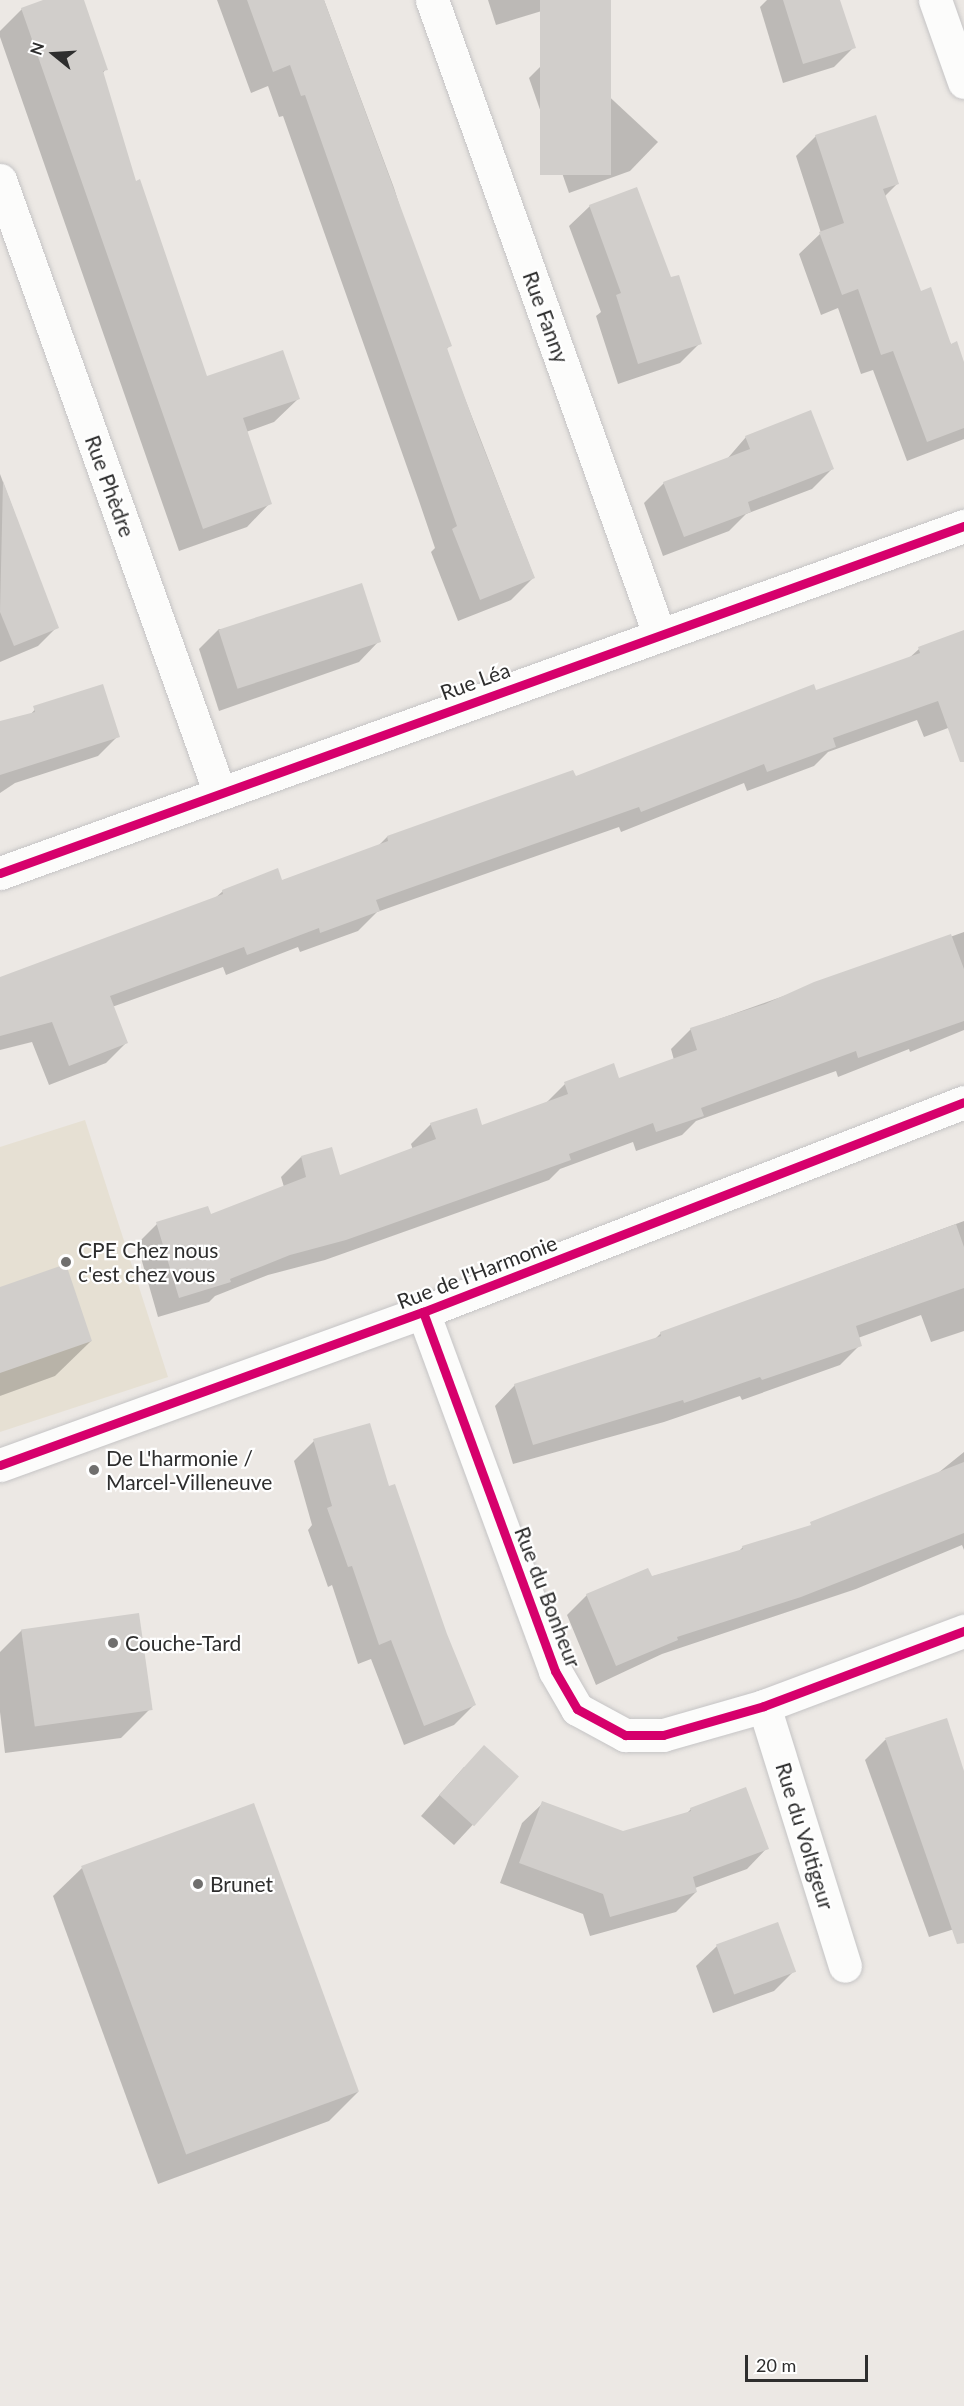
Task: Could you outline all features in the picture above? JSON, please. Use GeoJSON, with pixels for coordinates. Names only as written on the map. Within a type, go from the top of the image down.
{"type":"FeatureCollection","features":[{"type":"Feature","properties":{"kind":"street","name":"Rue Fanny"},"geometry":{"type":"LineString","coordinates":[[432,0],[659,634]]}},
{"type":"Feature","properties":{"kind":"street"},"geometry":{"type":"LineString","coordinates":[[934,0],[964,82]]}},
{"type":"Feature","properties":{"kind":"street","name":"Rue Phèdre"},"geometry":{"type":"LineString","coordinates":[[0,180],[219,791]]}},
{"type":"Feature","properties":{"kind":"street","name":"Rue Léa"},"geometry":{"type":"LineString","coordinates":[[0,873],[219,791],[964,526]]}},
{"type":"Feature","properties":{"kind":"street","name":"Rue de l'Harmonie"},"geometry":{"type":"LineString","coordinates":[[0,1466],[423,1312],[964,1102]]}},
{"type":"Feature","properties":{"kind":"street","name":"Rue du Bonheur"},"geometry":{"type":"LineString","coordinates":[[423,1312],[555,1671],[577,1709],[625,1735],[654,1735],[764,1706],[964,1631]]}},
{"type":"Feature","properties":{"kind":"street","name":"Rue du Voltigeur"},"geometry":{"type":"LineString","coordinates":[[764,1706],[845,1966]]}},
{"type":"Feature","properties":{"kind":"shaded area","name":"CPE Chez nous c'est chez vous"},"geometry":{"type":"Polygon","coordinates":[[[85,1120],[168,1377],[0,1432],[0,1147],[85,1120]]]}},
{"type":"Feature","properties":{"kind":"building"},"geometry":{"type":"Polygon","coordinates":[[[43,0],[84,0],[108,70],[103,71],[136,181],[140,179],[207,376],[283,350],[300,399],[243,418],[272,504],[203,529],[21,8],[43,0]]]}},
{"type":"Feature","properties":{"kind":"building"},"geometry":{"type":"Polygon","coordinates":[[[247,0],[324,0],[452,346],[447,348],[478,434],[535,578],[480,600],[452,529],[457,526],[305,95],[301,96],[290,65],[273,72],[247,0]]]}},
{"type":"Feature","properties":{"kind":"building"},"geometry":{"type":"Polygon","coordinates":[[[540,0],[611,0],[611,175],[540,175],[540,0]]]}},
{"type":"Feature","properties":{"kind":"building"},"geometry":{"type":"Polygon","coordinates":[[[783,0],[840,0],[856,48],[803,64],[783,0]]]}},
{"type":"Feature","properties":{"kind":"building"},"geometry":{"type":"Polygon","coordinates":[[[876,115],[899,184],[883,189],[921,291],[931,287],[951,344],[957,341],[964,362],[964,428],[927,442],[893,351],[881,355],[858,289],[842,295],[819,232],[844,223],[815,135],[876,115]]]}},
{"type":"Feature","properties":{"kind":"building"},"geometry":{"type":"Polygon","coordinates":[[[637,187],[671,277],[679,275],[702,344],[638,364],[616,295],[621,293],[589,205],[637,187]]]}},
{"type":"Feature","properties":{"kind":"building"},"geometry":{"type":"Polygon","coordinates":[[[811,410],[834,469],[748,502],[751,512],[684,537],[663,482],[750,449],[745,436],[811,410]]]}},
{"type":"Feature","properties":{"kind":"building"},"geometry":{"type":"Polygon","coordinates":[[[3,481],[59,628],[14,646],[0,612],[3,481]]]}},
{"type":"Feature","properties":{"kind":"building"},"geometry":{"type":"Polygon","coordinates":[[[362,583],[381,642],[238,689],[218,630],[362,583]]]}},
{"type":"Feature","properties":{"kind":"building"},"geometry":{"type":"Polygon","coordinates":[[[964,630],[964,762],[960,762],[938,701],[833,738],[836,747],[767,772],[764,764],[641,812],[639,807],[376,900],[380,911],[320,933],[319,928],[247,955],[244,947],[110,996],[128,1043],[69,1066],[52,1022],[0,1036],[0,977],[223,894],[222,890],[278,868],[282,880],[388,841],[387,836],[573,770],[576,776],[814,684],[816,690],[920,653],[918,647],[964,630]]]}},
{"type":"Feature","properties":{"kind":"building"},"geometry":{"type":"Polygon","coordinates":[[[103,684],[120,737],[0,775],[0,721],[35,712],[33,706],[103,684]]]}},
{"type":"Feature","properties":{"kind":"building"},"geometry":{"type":"Polygon","coordinates":[[[951,934],[964,969],[964,1021],[858,1058],[856,1051],[701,1108],[704,1116],[656,1132],[653,1123],[569,1154],[571,1160],[346,1240],[290,1255],[230,1279],[231,1282],[179,1298],[156,1222],[208,1206],[211,1214],[306,1177],[301,1156],[332,1147],[340,1175],[436,1139],[430,1123],[477,1108],[482,1125],[568,1094],[564,1082],[614,1063],[619,1078],[697,1050],[690,1028],[765,1004],[814,982],[951,934]]]}},
{"type":"Feature","properties":{"kind":"building"},"geometry":{"type":"Polygon","coordinates":[[[956,1224],[964,1247],[964,1288],[856,1326],[862,1346],[762,1380],[760,1377],[684,1403],[683,1400],[533,1445],[514,1384],[661,1336],[660,1332],[956,1224]]]}},
{"type":"Feature","properties":{"kind":"building"},"geometry":{"type":"Polygon","coordinates":[[[66,1264],[92,1341],[0,1373],[0,1287],[66,1264]]]}},
{"type":"Feature","properties":{"kind":"building"},"geometry":{"type":"Polygon","coordinates":[[[370,1423],[389,1486],[395,1484],[447,1634],[476,1705],[424,1726],[391,1640],[379,1645],[352,1566],[348,1567],[327,1508],[332,1506],[313,1439],[370,1423]]]}},
{"type":"Feature","properties":{"kind":"building"},"geometry":{"type":"Polygon","coordinates":[[[964,1462],[964,1533],[801,1597],[677,1637],[678,1640],[616,1666],[586,1594],[648,1568],[652,1576],[743,1549],[742,1546],[811,1525],[810,1522],[964,1462]]]}},
{"type":"Feature","properties":{"kind":"building"},"geometry":{"type":"Polygon","coordinates":[[[139,1613],[153,1710],[35,1727],[21,1630],[139,1613]]]}},
{"type":"Feature","properties":{"kind":"building"},"geometry":{"type":"Polygon","coordinates":[[[947,1718],[964,1771],[964,1943],[957,1944],[885,1738],[947,1718]]]}},
{"type":"Feature","properties":{"kind":"building"},"geometry":{"type":"Polygon","coordinates":[[[484,1745],[519,1776],[474,1826],[439,1795],[484,1745]]]}},
{"type":"Feature","properties":{"kind":"building"},"geometry":{"type":"Polygon","coordinates":[[[746,1787],[769,1849],[693,1877],[697,1892],[610,1917],[603,1894],[519,1863],[542,1801],[623,1831],[691,1811],[690,1808],[746,1787]]]}},
{"type":"Feature","properties":{"kind":"building"},"geometry":{"type":"Polygon","coordinates":[[[254,1803],[359,2091],[186,2154],[81,1866],[254,1803]]]}},
{"type":"Feature","properties":{"kind":"building"},"geometry":{"type":"Polygon","coordinates":[[[778,1922],[796,1972],[734,1994],[716,1945],[778,1922]]]}},
{"type":"Feature","properties":{"kind":"cycle path"},"geometry":{"type":"LineString","coordinates":[[0,873],[964,526]]}},
{"type":"Feature","properties":{"kind":"cycle path"},"geometry":{"type":"LineString","coordinates":[[0,1465],[423,1312],[964,1102]]}},
{"type":"Feature","properties":{"kind":"cycle path"},"geometry":{"type":"LineString","coordinates":[[423,1312],[555,1671],[577,1709],[625,1735],[663,1735],[764,1706],[964,1631]]}},
{"type":"Feature","properties":{"kind":"place","name":"CPE Chez nous c'est chez vous"},"geometry":{"type":"Point","coordinates":[66,1262]}},
{"type":"Feature","properties":{"kind":"place","name":"De L'harmonie / Marcel-Villeneuve"},"geometry":{"type":"Point","coordinates":[94,1470]}},
{"type":"Feature","properties":{"kind":"place","name":"Couche-Tard"},"geometry":{"type":"Point","coordinates":[113,1643]}},
{"type":"Feature","properties":{"kind":"place","name":"Brunet"},"geometry":{"type":"Point","coordinates":[198,1884]}}]}
